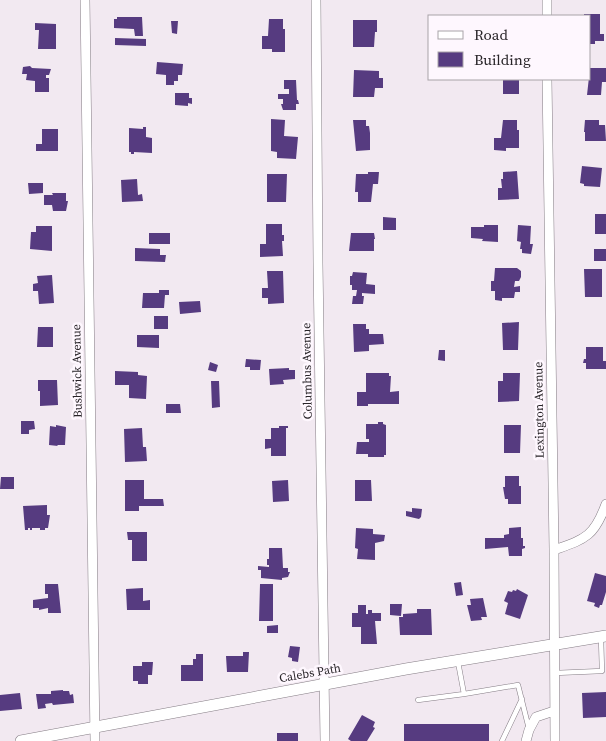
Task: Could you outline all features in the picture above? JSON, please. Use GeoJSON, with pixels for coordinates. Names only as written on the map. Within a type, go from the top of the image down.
{"type":"FeatureCollection","features":[{"type":"Feature","properties":{"kind":"street","name":"Bushwick Avenue"},"geometry":{"type":"LineString","coordinates":[[85,0],[95,741]]}},
{"type":"Feature","properties":{"kind":"street","name":"Columbus Avenue"},"geometry":{"type":"LineString","coordinates":[[316,0],[325,741]]}},
{"type":"Feature","properties":{"kind":"street"},"geometry":{"type":"LineString","coordinates":[[546,0],[547,15]]}},
{"type":"Feature","properties":{"kind":"street","name":"Lexington Avenue"},"geometry":{"type":"LineString","coordinates":[[547,80],[555,741]]}},
{"type":"Feature","properties":{"kind":"street"},"geometry":{"type":"LineString","coordinates":[[554,550],[584,540],[600,521],[606,504]]}},
{"type":"Feature","properties":{"kind":"street","name":"Calebs Path"},"geometry":{"type":"LineString","coordinates":[[20,741],[324,684],[603,636]]}},
{"type":"Feature","properties":{"kind":"street"},"geometry":{"type":"LineString","coordinates":[[526,741],[536,717],[554,711]]}},
{"type":"Feature","properties":{"kind":"lane"},"geometry":{"type":"LineString","coordinates":[[555,673],[602,671],[603,636]]}},
{"type":"Feature","properties":{"kind":"lane"},"geometry":{"type":"LineString","coordinates":[[458,660],[464,694]]}},
{"type":"Feature","properties":{"kind":"lane"},"geometry":{"type":"LineString","coordinates":[[418,700],[518,685],[529,730]]}},
{"type":"Feature","properties":{"kind":"lane"},"geometry":{"type":"LineString","coordinates":[[502,741],[522,699]]}},
{"type":"Feature","properties":{"kind":"building"},"geometry":{"type":"Polygon","coordinates":[[[600,14],[600,34],[604,34],[604,41],[595,41],[595,44],[591,44],[591,15],[584,15],[600,14]]]}},
{"type":"Feature","properties":{"kind":"building"},"geometry":{"type":"Polygon","coordinates":[[[117,17],[142,17],[143,36],[135,36],[134,29],[114,28],[114,19],[117,19],[117,17]]]}},
{"type":"Feature","properties":{"kind":"building"},"geometry":{"type":"Polygon","coordinates":[[[269,19],[283,19],[285,52],[272,52],[272,49],[262,49],[262,36],[268,36],[269,19]]]}},
{"type":"Feature","properties":{"kind":"building"},"geometry":{"type":"Polygon","coordinates":[[[353,20],[377,20],[374,47],[353,47],[353,20]]]}},
{"type":"Feature","properties":{"kind":"building"},"geometry":{"type":"Polygon","coordinates":[[[171,21],[178,21],[177,34],[172,33],[171,21]]]}},
{"type":"Feature","properties":{"kind":"building"},"geometry":{"type":"Polygon","coordinates":[[[35,23],[56,24],[56,49],[38,49],[39,30],[35,30],[35,23]]]}},
{"type":"Feature","properties":{"kind":"building"},"geometry":{"type":"Polygon","coordinates":[[[115,38],[146,39],[146,46],[115,45],[115,38]]]}},
{"type":"Feature","properties":{"kind":"building"},"geometry":{"type":"Polygon","coordinates":[[[157,62],[183,64],[182,75],[178,75],[178,81],[174,81],[174,85],[166,85],[166,75],[156,74],[157,62]]]}},
{"type":"Feature","properties":{"kind":"building"},"geometry":{"type":"Polygon","coordinates":[[[30,66],[32,68],[51,69],[49,75],[46,75],[46,78],[49,78],[49,92],[35,92],[35,81],[26,80],[27,74],[22,74],[23,67],[30,66]]]}},
{"type":"Feature","properties":{"kind":"building"},"geometry":{"type":"Polygon","coordinates":[[[591,68],[606,68],[606,82],[602,82],[601,95],[587,95],[589,80],[591,80],[591,68]]]}},
{"type":"Feature","properties":{"kind":"building"},"geometry":{"type":"Polygon","coordinates":[[[354,70],[379,71],[379,78],[383,78],[383,88],[375,88],[374,97],[353,97],[354,70]]]}},
{"type":"Feature","properties":{"kind":"building"},"geometry":{"type":"Polygon","coordinates":[[[284,80],[296,80],[299,104],[296,104],[296,110],[283,110],[281,104],[283,104],[283,99],[278,99],[278,94],[289,94],[289,89],[284,89],[284,80]]]}},
{"type":"Feature","properties":{"kind":"building"},"geometry":{"type":"Polygon","coordinates":[[[503,80],[519,80],[519,94],[503,94],[503,80]]]}},
{"type":"Feature","properties":{"kind":"building"},"geometry":{"type":"Polygon","coordinates":[[[175,93],[189,93],[189,98],[192,98],[192,104],[188,103],[188,106],[175,105],[175,93]]]}},
{"type":"Feature","properties":{"kind":"building"},"geometry":{"type":"Polygon","coordinates":[[[271,119],[285,120],[284,136],[298,137],[296,159],[277,158],[277,152],[271,151],[271,119]]]}},
{"type":"Feature","properties":{"kind":"building"},"geometry":{"type":"Polygon","coordinates":[[[353,120],[366,120],[366,126],[369,126],[370,133],[370,150],[356,151],[353,120]]]}},
{"type":"Feature","properties":{"kind":"building"},"geometry":{"type":"Polygon","coordinates":[[[503,120],[517,120],[519,148],[506,148],[506,151],[494,150],[494,138],[501,138],[503,120]]]}},
{"type":"Feature","properties":{"kind":"building"},"geometry":{"type":"Polygon","coordinates":[[[585,120],[599,120],[599,125],[605,125],[606,141],[585,141],[585,120]]]}},
{"type":"Feature","properties":{"kind":"building"},"geometry":{"type":"Polygon","coordinates":[[[143,127],[146,127],[146,137],[152,138],[152,153],[134,152],[134,154],[131,154],[129,152],[129,128],[143,129],[143,127]]]}},
{"type":"Feature","properties":{"kind":"building"},"geometry":{"type":"Polygon","coordinates":[[[42,129],[58,129],[58,151],[36,151],[36,144],[42,144],[42,129]]]}},
{"type":"Feature","properties":{"kind":"building"},"geometry":{"type":"Polygon","coordinates":[[[582,166],[602,168],[600,187],[584,186],[584,184],[580,183],[582,166]]]}},
{"type":"Feature","properties":{"kind":"building"},"geometry":{"type":"Polygon","coordinates":[[[517,171],[519,199],[498,200],[498,188],[502,188],[501,179],[503,179],[503,172],[517,171]]]}},
{"type":"Feature","properties":{"kind":"building"},"geometry":{"type":"Polygon","coordinates":[[[368,172],[379,172],[378,184],[373,184],[371,202],[358,202],[358,192],[355,192],[356,174],[368,174],[368,172]]]}},
{"type":"Feature","properties":{"kind":"building"},"geometry":{"type":"Polygon","coordinates":[[[267,174],[287,174],[286,202],[267,202],[267,174]]]}},
{"type":"Feature","properties":{"kind":"building"},"geometry":{"type":"Polygon","coordinates":[[[137,179],[138,195],[142,194],[143,201],[122,202],[121,180],[137,179]]]}},
{"type":"Feature","properties":{"kind":"building"},"geometry":{"type":"Polygon","coordinates":[[[28,183],[43,183],[43,193],[29,194],[28,183]]]}},
{"type":"Feature","properties":{"kind":"building"},"geometry":{"type":"Polygon","coordinates":[[[52,193],[66,193],[66,201],[68,201],[66,211],[53,211],[52,205],[44,205],[44,195],[53,195],[52,193]]]}},
{"type":"Feature","properties":{"kind":"building"},"geometry":{"type":"Polygon","coordinates":[[[595,214],[606,214],[606,234],[595,234],[595,214]]]}},
{"type":"Feature","properties":{"kind":"building"},"geometry":{"type":"Polygon","coordinates":[[[383,217],[396,218],[396,230],[383,230],[383,217]]]}},
{"type":"Feature","properties":{"kind":"building"},"geometry":{"type":"Polygon","coordinates":[[[266,224],[282,224],[282,235],[284,235],[284,241],[282,241],[283,256],[260,257],[260,244],[266,244],[266,224]]]}},
{"type":"Feature","properties":{"kind":"building"},"geometry":{"type":"Polygon","coordinates":[[[484,225],[498,225],[498,242],[471,238],[471,227],[484,227],[484,225]]]}},
{"type":"Feature","properties":{"kind":"building"},"geometry":{"type":"Polygon","coordinates":[[[518,225],[531,226],[530,244],[533,244],[531,254],[522,253],[522,249],[520,249],[521,242],[517,241],[518,225]]]}},
{"type":"Feature","properties":{"kind":"building"},"geometry":{"type":"Polygon","coordinates":[[[36,226],[52,226],[52,251],[30,249],[31,232],[36,232],[36,226]]]}},
{"type":"Feature","properties":{"kind":"building"},"geometry":{"type":"Polygon","coordinates":[[[149,233],[170,233],[170,244],[149,244],[149,233]]]}},
{"type":"Feature","properties":{"kind":"building"},"geometry":{"type":"Polygon","coordinates":[[[351,233],[374,233],[374,251],[349,251],[351,233]]]}},
{"type":"Feature","properties":{"kind":"building"},"geometry":{"type":"Polygon","coordinates":[[[135,248],[160,249],[160,255],[166,255],[165,262],[135,261],[135,248]]]}},
{"type":"Feature","properties":{"kind":"building"},"geometry":{"type":"Polygon","coordinates":[[[594,249],[606,249],[606,261],[594,261],[594,249]]]}},
{"type":"Feature","properties":{"kind":"building"},"geometry":{"type":"Polygon","coordinates":[[[495,268],[517,268],[521,271],[521,277],[519,281],[515,281],[514,287],[520,286],[520,292],[515,292],[514,298],[502,298],[502,301],[495,300],[495,291],[491,291],[491,281],[494,281],[495,268]]]}},
{"type":"Feature","properties":{"kind":"building"},"geometry":{"type":"Polygon","coordinates":[[[584,269],[602,269],[602,297],[585,297],[584,269]]]}},
{"type":"Feature","properties":{"kind":"building"},"geometry":{"type":"Polygon","coordinates":[[[267,271],[283,271],[284,303],[268,304],[268,298],[262,298],[262,288],[268,288],[267,271]]]}},
{"type":"Feature","properties":{"kind":"building"},"geometry":{"type":"Polygon","coordinates":[[[353,272],[367,273],[366,284],[375,285],[375,294],[362,293],[362,296],[364,296],[363,304],[352,304],[353,296],[356,296],[357,290],[352,290],[352,285],[350,285],[350,276],[352,276],[353,272]]]}},
{"type":"Feature","properties":{"kind":"building"},"geometry":{"type":"Polygon","coordinates":[[[52,275],[54,303],[39,304],[38,291],[33,291],[33,284],[38,283],[37,276],[52,275]]]}},
{"type":"Feature","properties":{"kind":"building"},"geometry":{"type":"Polygon","coordinates":[[[159,290],[169,290],[169,295],[165,295],[164,308],[142,308],[143,293],[159,293],[159,290]]]}},
{"type":"Feature","properties":{"kind":"building"},"geometry":{"type":"Polygon","coordinates":[[[200,301],[201,312],[180,314],[179,302],[200,301]]]}},
{"type":"Feature","properties":{"kind":"building"},"geometry":{"type":"Polygon","coordinates":[[[154,316],[168,316],[168,329],[154,329],[154,316]]]}},
{"type":"Feature","properties":{"kind":"building"},"geometry":{"type":"Polygon","coordinates":[[[519,322],[518,350],[503,350],[502,323],[519,322]]]}},
{"type":"Feature","properties":{"kind":"building"},"geometry":{"type":"Polygon","coordinates":[[[353,324],[366,324],[369,334],[383,334],[384,344],[369,345],[369,351],[354,352],[353,324]]]}},
{"type":"Feature","properties":{"kind":"building"},"geometry":{"type":"Polygon","coordinates":[[[38,327],[53,327],[53,347],[37,347],[38,327]]]}},
{"type":"Feature","properties":{"kind":"building"},"geometry":{"type":"Polygon","coordinates":[[[137,335],[159,335],[159,348],[137,347],[137,335]]]}},
{"type":"Feature","properties":{"kind":"building"},"geometry":{"type":"Polygon","coordinates":[[[586,347],[603,347],[603,361],[606,361],[606,369],[586,369],[586,363],[583,363],[584,359],[586,359],[586,347]]]}},
{"type":"Feature","properties":{"kind":"building"},"geometry":{"type":"Polygon","coordinates":[[[439,350],[445,350],[445,361],[438,360],[439,350]]]}},
{"type":"Feature","properties":{"kind":"building"},"geometry":{"type":"Polygon","coordinates":[[[246,359],[261,360],[260,370],[250,370],[250,367],[245,367],[246,359]]]}},
{"type":"Feature","properties":{"kind":"building"},"geometry":{"type":"Polygon","coordinates":[[[210,362],[218,365],[216,372],[208,370],[210,362]]]}},
{"type":"Feature","properties":{"kind":"building"},"geometry":{"type":"Polygon","coordinates":[[[289,368],[289,370],[295,370],[295,379],[283,380],[284,384],[270,385],[269,369],[289,368]]]}},
{"type":"Feature","properties":{"kind":"building"},"geometry":{"type":"Polygon","coordinates":[[[115,371],[138,372],[138,375],[147,376],[146,399],[129,398],[129,385],[115,385],[115,371]]]}},
{"type":"Feature","properties":{"kind":"building"},"geometry":{"type":"Polygon","coordinates":[[[366,373],[389,373],[389,376],[391,376],[390,392],[399,391],[399,404],[357,406],[357,392],[366,392],[366,373]]]}},
{"type":"Feature","properties":{"kind":"building"},"geometry":{"type":"Polygon","coordinates":[[[503,373],[520,373],[519,401],[498,402],[498,381],[503,381],[503,373]]]}},
{"type":"Feature","properties":{"kind":"building"},"geometry":{"type":"Polygon","coordinates":[[[38,380],[57,380],[58,405],[40,406],[38,380]]]}},
{"type":"Feature","properties":{"kind":"building"},"geometry":{"type":"Polygon","coordinates":[[[211,381],[219,381],[220,407],[212,408],[211,381]]]}},
{"type":"Feature","properties":{"kind":"building"},"geometry":{"type":"Polygon","coordinates":[[[166,404],[180,404],[181,413],[166,413],[166,404]]]}},
{"type":"Feature","properties":{"kind":"building"},"geometry":{"type":"Polygon","coordinates":[[[21,421],[34,421],[35,429],[29,430],[29,434],[21,434],[21,421]]]}},
{"type":"Feature","properties":{"kind":"building"},"geometry":{"type":"Polygon","coordinates":[[[378,422],[383,422],[386,425],[386,455],[384,457],[368,457],[368,454],[356,454],[357,442],[369,442],[369,439],[366,439],[366,424],[378,424],[378,422]]]}},
{"type":"Feature","properties":{"kind":"building"},"geometry":{"type":"Polygon","coordinates":[[[56,425],[66,427],[65,445],[49,445],[50,426],[56,427],[56,425]]]}},
{"type":"Feature","properties":{"kind":"building"},"geometry":{"type":"Polygon","coordinates":[[[504,425],[521,425],[520,453],[504,453],[504,425]]]}},
{"type":"Feature","properties":{"kind":"building"},"geometry":{"type":"Polygon","coordinates":[[[279,426],[288,426],[286,428],[286,456],[271,456],[271,448],[265,449],[265,439],[271,439],[271,428],[279,428],[279,426]]]}},
{"type":"Feature","properties":{"kind":"building"},"geometry":{"type":"Polygon","coordinates":[[[142,428],[143,447],[146,447],[147,461],[125,462],[124,429],[142,428]]]}},
{"type":"Feature","properties":{"kind":"building"},"geometry":{"type":"Polygon","coordinates":[[[505,476],[519,476],[521,504],[508,504],[508,499],[505,499],[503,487],[505,487],[505,476]]]}},
{"type":"Feature","properties":{"kind":"building"},"geometry":{"type":"Polygon","coordinates":[[[1,477],[14,477],[14,489],[0,489],[1,477]]]}},
{"type":"Feature","properties":{"kind":"building"},"geometry":{"type":"Polygon","coordinates":[[[125,480],[144,480],[144,499],[163,499],[164,506],[139,506],[139,511],[125,511],[125,480]]]}},
{"type":"Feature","properties":{"kind":"building"},"geometry":{"type":"Polygon","coordinates":[[[288,480],[289,501],[273,502],[272,481],[288,480]]]}},
{"type":"Feature","properties":{"kind":"building"},"geometry":{"type":"Polygon","coordinates":[[[355,480],[371,480],[372,501],[355,501],[355,480]]]}},
{"type":"Feature","properties":{"kind":"building"},"geometry":{"type":"Polygon","coordinates":[[[47,505],[47,515],[50,515],[48,528],[40,530],[40,528],[32,528],[30,530],[28,528],[28,530],[25,530],[23,506],[47,505]]]}},
{"type":"Feature","properties":{"kind":"building"},"geometry":{"type":"Polygon","coordinates":[[[412,508],[422,509],[419,519],[406,516],[406,511],[412,512],[412,508]]]}},
{"type":"Feature","properties":{"kind":"building"},"geometry":{"type":"Polygon","coordinates":[[[521,527],[521,538],[523,538],[523,546],[525,546],[522,549],[522,556],[509,556],[508,547],[485,549],[485,538],[504,538],[504,535],[509,534],[509,528],[521,527]]]}},
{"type":"Feature","properties":{"kind":"building"},"geometry":{"type":"Polygon","coordinates":[[[356,528],[373,529],[373,534],[385,535],[384,541],[375,543],[375,560],[357,559],[358,549],[355,548],[356,528]]]}},
{"type":"Feature","properties":{"kind":"building"},"geometry":{"type":"Polygon","coordinates":[[[127,532],[147,532],[147,561],[132,561],[132,540],[128,540],[127,532]]]}},
{"type":"Feature","properties":{"kind":"building"},"geometry":{"type":"Polygon","coordinates":[[[269,548],[282,548],[283,568],[288,568],[288,572],[290,572],[288,577],[282,578],[282,580],[261,578],[261,570],[258,570],[258,566],[269,567],[267,559],[269,559],[269,548]]]}},
{"type":"Feature","properties":{"kind":"building"},"geometry":{"type":"Polygon","coordinates":[[[595,573],[606,576],[606,592],[602,605],[599,608],[594,606],[595,603],[587,601],[595,573]]]}},
{"type":"Feature","properties":{"kind":"building"},"geometry":{"type":"Polygon","coordinates":[[[461,582],[463,595],[456,596],[454,583],[461,582]]]}},
{"type":"Feature","properties":{"kind":"building"},"geometry":{"type":"Polygon","coordinates":[[[45,584],[58,584],[61,613],[48,613],[48,608],[39,610],[39,608],[33,608],[33,600],[48,598],[48,594],[45,594],[45,584]]]}},
{"type":"Feature","properties":{"kind":"building"},"geometry":{"type":"Polygon","coordinates":[[[260,584],[273,584],[273,621],[259,621],[260,584]]]}},
{"type":"Feature","properties":{"kind":"building"},"geometry":{"type":"Polygon","coordinates":[[[143,588],[143,601],[150,600],[150,610],[127,610],[126,589],[143,588]]]}},
{"type":"Feature","properties":{"kind":"building"},"geometry":{"type":"Polygon","coordinates":[[[517,589],[528,595],[520,619],[505,614],[508,603],[504,601],[508,591],[512,592],[517,589]]]}},
{"type":"Feature","properties":{"kind":"building"},"geometry":{"type":"Polygon","coordinates":[[[483,598],[487,617],[481,617],[482,620],[471,621],[467,605],[471,605],[470,599],[483,598]]]}},
{"type":"Feature","properties":{"kind":"building"},"geometry":{"type":"Polygon","coordinates":[[[390,604],[402,604],[401,616],[390,615],[390,604]]]}},
{"type":"Feature","properties":{"kind":"building"},"geometry":{"type":"Polygon","coordinates":[[[358,605],[366,605],[366,614],[368,614],[368,610],[372,610],[372,613],[381,613],[381,621],[375,621],[377,644],[361,644],[361,627],[352,627],[352,613],[358,613],[358,605]]]}},
{"type":"Feature","properties":{"kind":"building"},"geometry":{"type":"Polygon","coordinates":[[[417,609],[431,609],[432,635],[400,635],[399,617],[403,617],[403,614],[417,613],[417,609]]]}},
{"type":"Feature","properties":{"kind":"building"},"geometry":{"type":"Polygon","coordinates":[[[278,625],[278,633],[267,633],[267,626],[278,625]]]}},
{"type":"Feature","properties":{"kind":"building"},"geometry":{"type":"Polygon","coordinates":[[[290,646],[300,647],[298,662],[292,661],[292,658],[288,657],[290,646]]]}},
{"type":"Feature","properties":{"kind":"building"},"geometry":{"type":"Polygon","coordinates":[[[243,652],[249,652],[248,672],[227,672],[226,656],[243,656],[243,652]]]}},
{"type":"Feature","properties":{"kind":"building"},"geometry":{"type":"Polygon","coordinates":[[[196,654],[203,654],[203,681],[181,681],[181,665],[193,665],[193,659],[196,659],[196,654]]]}},
{"type":"Feature","properties":{"kind":"building"},"geometry":{"type":"Polygon","coordinates":[[[142,662],[153,662],[152,675],[148,675],[148,684],[138,684],[138,681],[133,681],[133,666],[142,666],[142,662]]]}},
{"type":"Feature","properties":{"kind":"building"},"geometry":{"type":"Polygon","coordinates":[[[51,691],[69,691],[70,695],[73,694],[74,703],[45,704],[46,708],[38,709],[36,694],[51,694],[51,691]]]}},
{"type":"Feature","properties":{"kind":"building"},"geometry":{"type":"Polygon","coordinates":[[[606,692],[606,717],[583,718],[582,693],[606,692]]]}},
{"type":"Feature","properties":{"kind":"building"},"geometry":{"type":"Polygon","coordinates":[[[20,693],[22,709],[0,711],[0,695],[20,693]]]}},
{"type":"Feature","properties":{"kind":"building"},"geometry":{"type":"Polygon","coordinates":[[[362,715],[375,722],[373,727],[375,728],[367,741],[351,741],[348,739],[362,715]]]}},
{"type":"Feature","properties":{"kind":"building"},"geometry":{"type":"Polygon","coordinates":[[[404,724],[489,724],[489,741],[404,741],[404,724]]]}},
{"type":"Feature","properties":{"kind":"building"},"geometry":{"type":"Polygon","coordinates":[[[277,733],[298,733],[298,741],[277,741],[277,733]]]}}]}
